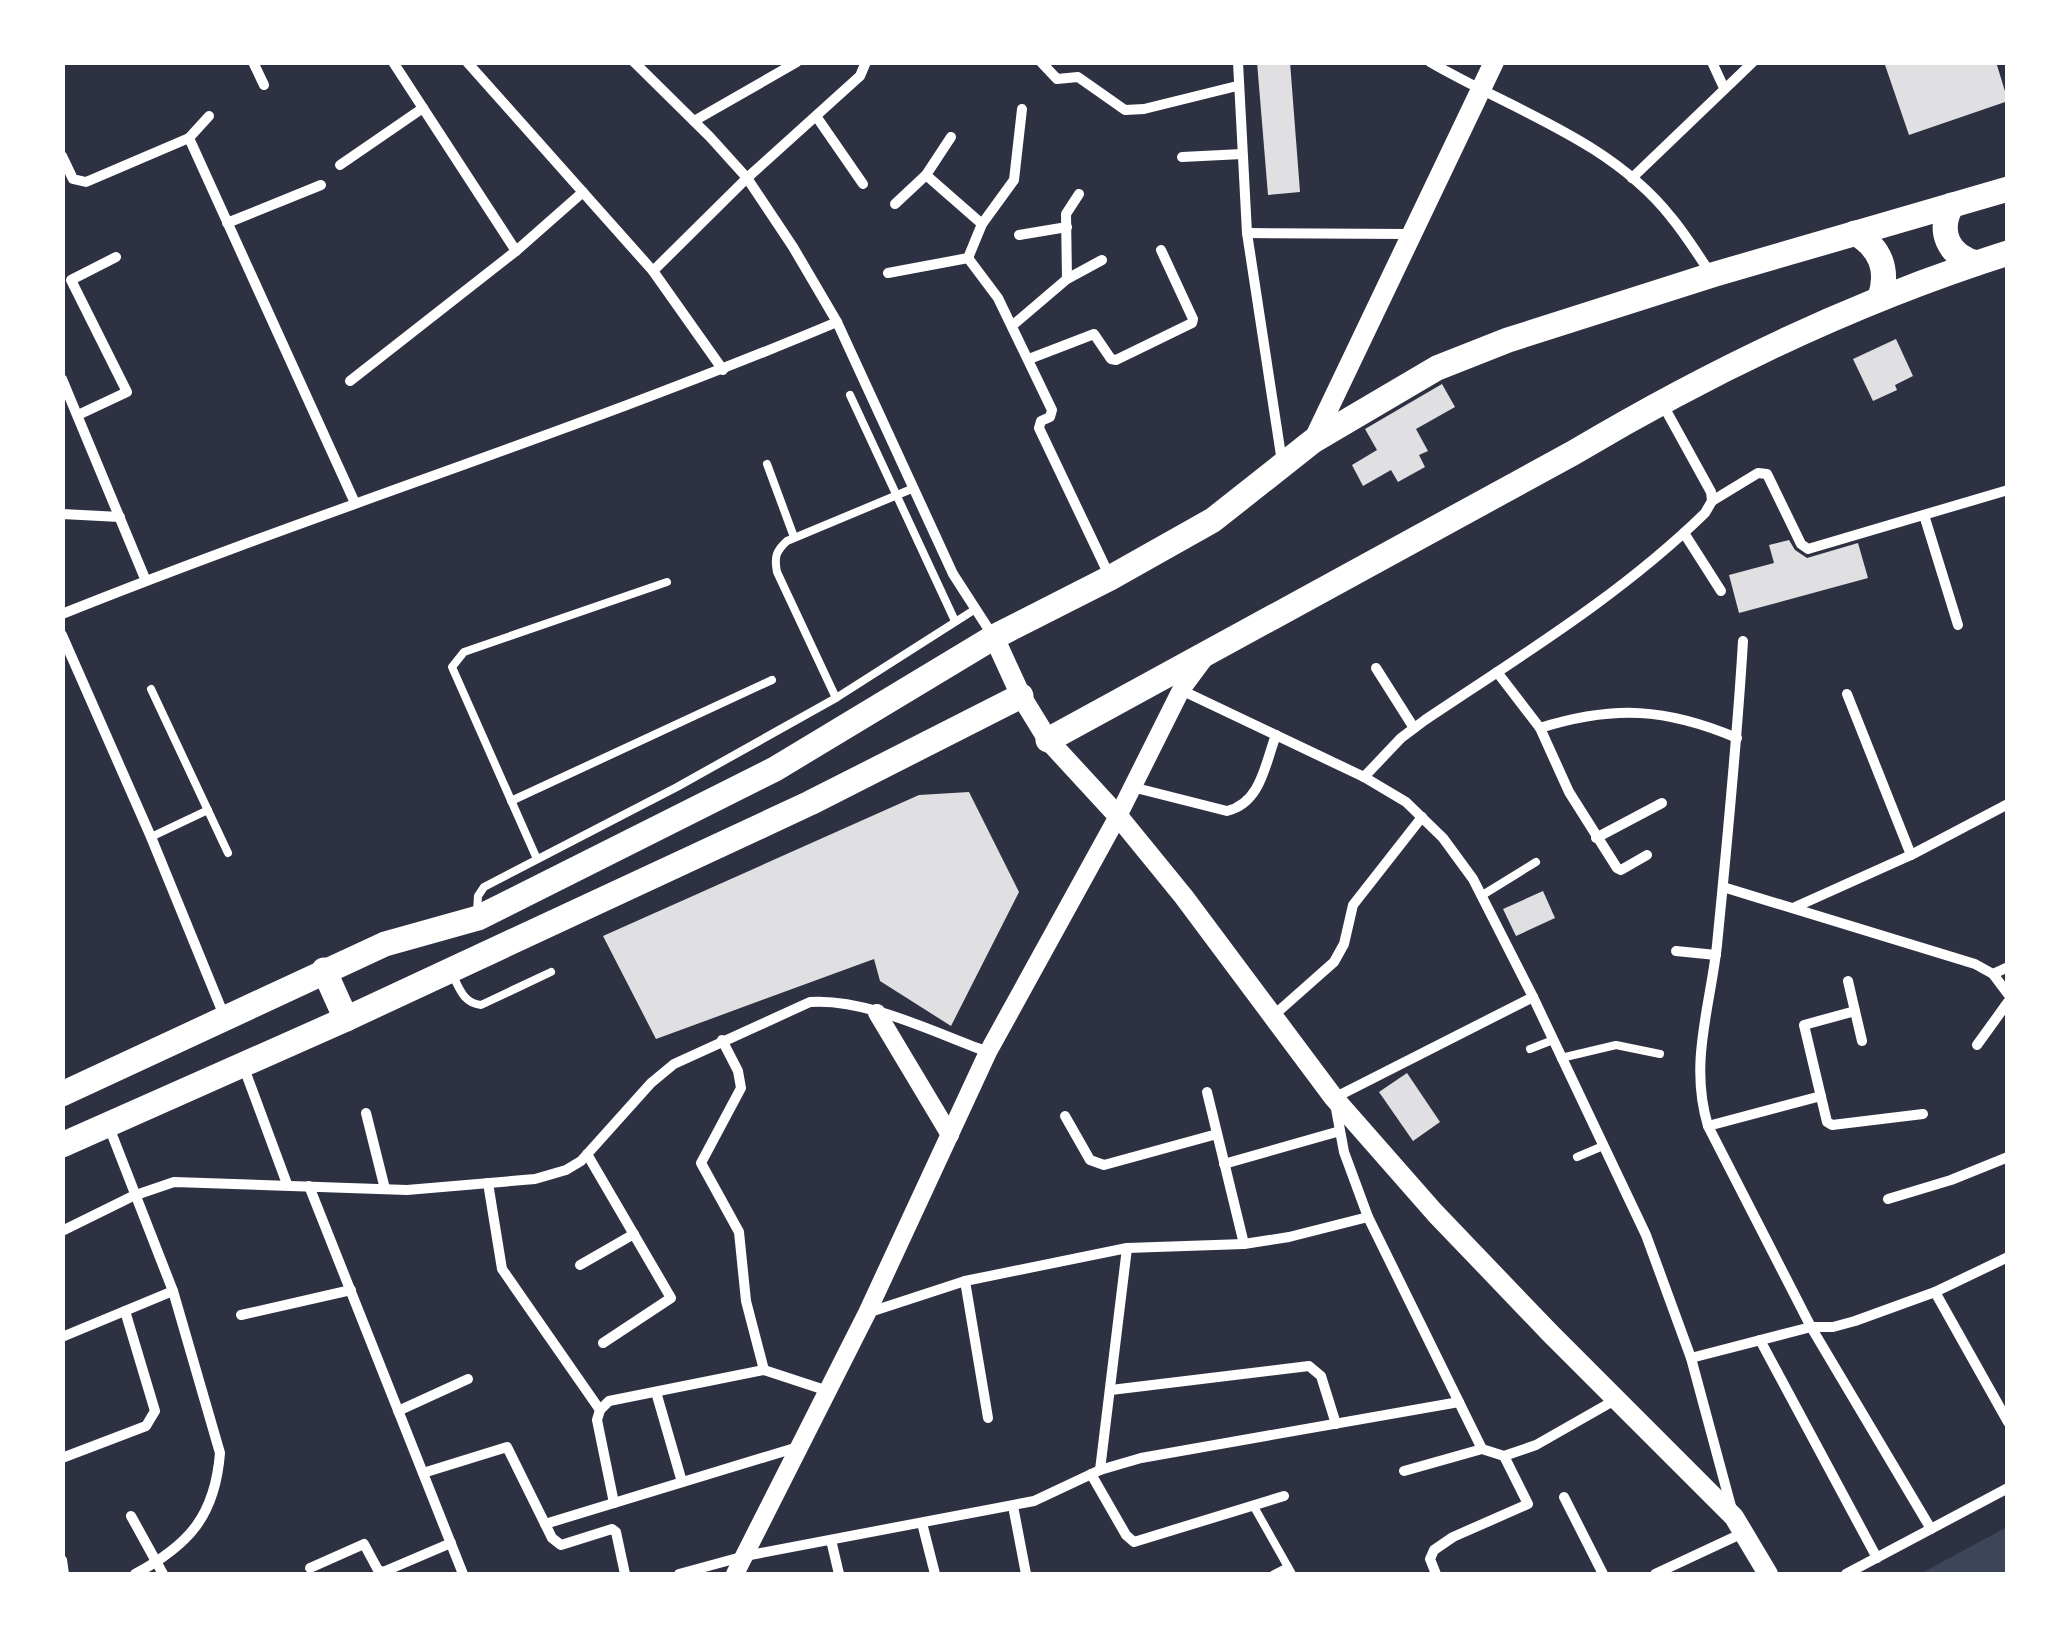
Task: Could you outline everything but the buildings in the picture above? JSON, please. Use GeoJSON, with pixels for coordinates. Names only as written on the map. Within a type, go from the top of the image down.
{"type":"FeatureCollection","features":[{"type":"Feature","properties":{"kind":"main road"},"geometry":{"type":"LineString","coordinates":[[1313,441],[1494,62]]}},
{"type":"Feature","properties":{"kind":"main road"},"geometry":{"type":"LineString","coordinates":[[62,1094],[385,944],[478,918],[775,769],[994,637],[1213,520],[1284,468],[1313,441],[1436,368],[1508,340],[1712,275],[2008,189]]}},
{"type":"Feature","properties":{"kind":"main road"},"geometry":{"type":"LineString","coordinates":[[1952,205],[1944,225],[1945,236],[1957,254],[1977,263]]}},
{"type":"Feature","properties":{"kind":"main road"},"geometry":{"type":"LineString","coordinates":[[1855,233],[1882,260],[1884,286],[1880,298]]}},
{"type":"Feature","properties":{"kind":"main road"},"geometry":{"type":"LineString","coordinates":[[1048,740],[1662,402],[1880,298],[2008,254]]}},
{"type":"Feature","properties":{"kind":"main road"},"geometry":{"type":"LineString","coordinates":[[994,637],[1021,696],[1048,740],[1118,816],[1334,1098],[1435,1213],[1740,1524],[1768,1574]]}},
{"type":"Feature","properties":{"kind":"main road"},"geometry":{"type":"LineString","coordinates":[[62,1145],[346,1019],[810,803],[1021,696]]}},
{"type":"Feature","properties":{"kind":"main road"},"geometry":{"type":"LineString","coordinates":[[324,970],[346,1019]]}},
{"type":"Feature","properties":{"kind":"street"},"geometry":{"type":"LineString","coordinates":[[253,62],[264,85]]}},
{"type":"Feature","properties":{"kind":"street"},"geometry":{"type":"LineString","coordinates":[[393,62],[516,251]]}},
{"type":"Feature","properties":{"kind":"street"},"geometry":{"type":"LineString","coordinates":[[468,62],[653,271],[723,370]]}},
{"type":"Feature","properties":{"kind":"street"},"geometry":{"type":"LineString","coordinates":[[634,62],[747,178],[793,246],[837,322],[953,574],[994,637]]}},
{"type":"Feature","properties":{"kind":"street"},"geometry":{"type":"LineString","coordinates":[[694,121],[797,62]]}},
{"type":"Feature","properties":{"kind":"street"},"geometry":{"type":"LineString","coordinates":[[653,271],[747,178],[860,76],[866,62]]}},
{"type":"Feature","properties":{"kind":"street"},"geometry":{"type":"LineString","coordinates":[[1041,62],[1058,79],[1078,77],[1125,110],[1144,110],[1237,86]]}},
{"type":"Feature","properties":{"kind":"street"},"geometry":{"type":"LineString","coordinates":[[1238,62],[1247,233],[1284,468]]}},
{"type":"Feature","properties":{"kind":"street"},"geometry":{"type":"LineString","coordinates":[[1430,62],[1479,91],[1569,134],[1632,178],[1670,214],[1712,275]]}},
{"type":"Feature","properties":{"kind":"street"},"geometry":{"type":"LineString","coordinates":[[1712,62],[1724,88]]}},
{"type":"Feature","properties":{"kind":"street"},"geometry":{"type":"LineString","coordinates":[[1632,178],[1753,62]]}},
{"type":"Feature","properties":{"kind":"street"},"geometry":{"type":"LineString","coordinates":[[340,165],[423,108]]}},
{"type":"Feature","properties":{"kind":"street"},"geometry":{"type":"LineString","coordinates":[[968,258],[982,224],[1014,180],[1022,110]]}},
{"type":"Feature","properties":{"kind":"street"},"geometry":{"type":"LineString","coordinates":[[62,156],[74,179],[86,182],[189,138],[209,116]]}},
{"type":"Feature","properties":{"kind":"street"},"geometry":{"type":"LineString","coordinates":[[816,116],[863,184]]}},
{"type":"Feature","properties":{"kind":"street"},"geometry":{"type":"LineString","coordinates":[[895,204],[926,175],[951,137]]}},
{"type":"Feature","properties":{"kind":"street"},"geometry":{"type":"LineString","coordinates":[[189,138],[355,502]]}},
{"type":"Feature","properties":{"kind":"street"},"geometry":{"type":"LineString","coordinates":[[1182,156],[1242,154]]}},
{"type":"Feature","properties":{"kind":"street"},"geometry":{"type":"LineString","coordinates":[[926,175],[982,224]]}},
{"type":"Feature","properties":{"kind":"street"},"geometry":{"type":"LineString","coordinates":[[227,223],[321,185]]}},
{"type":"Feature","properties":{"kind":"street"},"geometry":{"type":"LineString","coordinates":[[350,382],[516,251],[583,192]]}},
{"type":"Feature","properties":{"kind":"street"},"geometry":{"type":"LineString","coordinates":[[1067,279],[1068,208],[1079,194]]}},
{"type":"Feature","properties":{"kind":"street"},"geometry":{"type":"LineString","coordinates":[[1019,235],[1067,227]]}},
{"type":"Feature","properties":{"kind":"street"},"geometry":{"type":"LineString","coordinates":[[1247,233],[1409,234]]}},
{"type":"Feature","properties":{"kind":"street"},"geometry":{"type":"LineString","coordinates":[[1029,360],[1094,334],[1110,359],[1116,360],[1193,320],[1160,250]]}},
{"type":"Feature","properties":{"kind":"street"},"geometry":{"type":"LineString","coordinates":[[78,415],[127,392],[71,280],[116,257]]}},
{"type":"Feature","properties":{"kind":"street"},"geometry":{"type":"LineString","coordinates":[[888,273],[968,258]]}},
{"type":"Feature","properties":{"kind":"street"},"geometry":{"type":"LineString","coordinates":[[968,258],[1013,324],[1052,410],[1039,428],[1110,578]]}},
{"type":"Feature","properties":{"kind":"street"},"geometry":{"type":"LineString","coordinates":[[1013,324],[1067,279],[1102,260]]}},
{"type":"Feature","properties":{"kind":"street"},"geometry":{"type":"LineString","coordinates":[[62,614],[355,502],[723,370],[837,322]]}},
{"type":"Feature","properties":{"kind":"street"},"geometry":{"type":"LineString","coordinates":[[62,378],[146,581]]}},
{"type":"Feature","properties":{"kind":"street"},"geometry":{"type":"LineString","coordinates":[[1662,402],[1711,492],[1712,501]]}},
{"type":"Feature","properties":{"kind":"street"},"geometry":{"type":"LineString","coordinates":[[1364,777],[1414,728],[1590,610],[1684,533],[1712,501],[1758,474],[1766,474],[1801,544],[1808,549],[2008,490]]}},
{"type":"Feature","properties":{"kind":"street"},"geometry":{"type":"LineString","coordinates":[[62,514],[120,517]]}},
{"type":"Feature","properties":{"kind":"street"},"geometry":{"type":"LineString","coordinates":[[1924,514],[1958,626]]}},
{"type":"Feature","properties":{"kind":"street"},"geometry":{"type":"LineString","coordinates":[[1684,533],[1721,591]]}},
{"type":"Feature","properties":{"kind":"street"},"geometry":{"type":"LineString","coordinates":[[62,636],[226,1018]]}},
{"type":"Feature","properties":{"kind":"street"},"geometry":{"type":"LineString","coordinates":[[1743,641],[1738,738],[1716,955],[1698,1078],[1708,1126],[1811,1328],[1931,1529]]}},
{"type":"Feature","properties":{"kind":"street"},"geometry":{"type":"LineString","coordinates":[[735,1574],[867,1313],[988,1052],[1118,816],[1181,690],[1208,653]]}},
{"type":"Feature","properties":{"kind":"street"},"geometry":{"type":"LineString","coordinates":[[1376,668],[1414,728]]}},
{"type":"Feature","properties":{"kind":"street"},"geometry":{"type":"LineString","coordinates":[[1496,672],[1540,728],[1569,792],[1619,870],[1646,856]]}},
{"type":"Feature","properties":{"kind":"street"},"geometry":{"type":"LineString","coordinates":[[1181,690],[1364,777],[1406,802],[1443,838],[1482,896],[1646,1234],[1690,1358],[1740,1524],[1654,1574]]}},
{"type":"Feature","properties":{"kind":"street"},"geometry":{"type":"LineString","coordinates":[[1846,694],[1911,856]]}},
{"type":"Feature","properties":{"kind":"street"},"geometry":{"type":"LineString","coordinates":[[1540,728],[1578,716],[1659,713],[1700,722],[1738,738]]}},
{"type":"Feature","properties":{"kind":"street"},"geometry":{"type":"LineString","coordinates":[[1132,787],[1228,810],[1241,808],[1256,790],[1276,735]]}},
{"type":"Feature","properties":{"kind":"street"},"geometry":{"type":"LineString","coordinates":[[1596,838],[1662,802]]}},
{"type":"Feature","properties":{"kind":"street"},"geometry":{"type":"LineString","coordinates":[[1793,908],[1911,856],[2008,804]]}},
{"type":"Feature","properties":{"kind":"street"},"geometry":{"type":"LineString","coordinates":[[1273,1016],[1334,962],[1344,944],[1353,905],[1422,817]]}},
{"type":"Feature","properties":{"kind":"street"},"geometry":{"type":"LineString","coordinates":[[1722,887],[1956,957],[1993,974],[2008,994]]}},
{"type":"Feature","properties":{"kind":"street"},"geometry":{"type":"LineString","coordinates":[[1676,951],[1716,955]]}},
{"type":"Feature","properties":{"kind":"street"},"geometry":{"type":"LineString","coordinates":[[1993,974],[2008,967]]}},
{"type":"Feature","properties":{"kind":"street"},"geometry":{"type":"LineString","coordinates":[[1848,981],[1862,1041]]}},
{"type":"Feature","properties":{"kind":"street"},"geometry":{"type":"LineString","coordinates":[[1482,1449],[1368,1217],[1344,1152],[1334,1098],[1533,996]]}},
{"type":"Feature","properties":{"kind":"street"},"geometry":{"type":"LineString","coordinates":[[62,1231],[133,1196],[174,1182],[385,1189],[535,1179],[566,1170],[587,1154],[650,1083],[674,1064],[810,1002],[830,1000],[877,1013],[988,1052]]}},
{"type":"Feature","properties":{"kind":"street"},"geometry":{"type":"LineString","coordinates":[[1977,1045],[2008,1002]]}},
{"type":"Feature","properties":{"kind":"street"},"geometry":{"type":"LineString","coordinates":[[1855,1011],[1804,1025],[1829,1124],[1923,1114]]}},
{"type":"Feature","properties":{"kind":"street"},"geometry":{"type":"LineString","coordinates":[[877,1013],[950,1135]]}},
{"type":"Feature","properties":{"kind":"street"},"geometry":{"type":"LineString","coordinates":[[722,1040],[738,1071],[741,1088],[701,1163],[739,1232],[746,1301],[764,1370]]}},
{"type":"Feature","properties":{"kind":"street"},"geometry":{"type":"LineString","coordinates":[[243,1066],[286,1184]]}},
{"type":"Feature","properties":{"kind":"street"},"geometry":{"type":"LineString","coordinates":[[1206,1092],[1244,1244]]}},
{"type":"Feature","properties":{"kind":"street"},"geometry":{"type":"LineString","coordinates":[[1708,1126],[1821,1096]]}},
{"type":"Feature","properties":{"kind":"street"},"geometry":{"type":"LineString","coordinates":[[366,1112],[385,1189]]}},
{"type":"Feature","properties":{"kind":"street"},"geometry":{"type":"LineString","coordinates":[[1065,1116],[1090,1160],[1104,1166],[1217,1134]]}},
{"type":"Feature","properties":{"kind":"street"},"geometry":{"type":"LineString","coordinates":[[108,1126],[173,1291],[220,1453],[218,1473],[198,1524],[173,1553],[136,1574]]}},
{"type":"Feature","properties":{"kind":"street"},"geometry":{"type":"LineString","coordinates":[[1224,1164],[1340,1131]]}},
{"type":"Feature","properties":{"kind":"street"},"geometry":{"type":"LineString","coordinates":[[587,1154],[671,1298],[604,1343]]}},
{"type":"Feature","properties":{"kind":"street"},"geometry":{"type":"LineString","coordinates":[[1888,1199],[2008,1157]]}},
{"type":"Feature","properties":{"kind":"street"},"geometry":{"type":"LineString","coordinates":[[488,1183],[502,1268],[600,1410]]}},
{"type":"Feature","properties":{"kind":"street"},"geometry":{"type":"LineString","coordinates":[[310,1186],[463,1574]]}},
{"type":"Feature","properties":{"kind":"street"},"geometry":{"type":"LineString","coordinates":[[867,1313],[965,1281],[1126,1248],[1244,1244],[1368,1217]]}},
{"type":"Feature","properties":{"kind":"street"},"geometry":{"type":"LineString","coordinates":[[580,1265],[634,1234]]}},
{"type":"Feature","properties":{"kind":"street"},"geometry":{"type":"LineString","coordinates":[[1126,1248],[1111,1390],[1096,1472],[1126,1535],[1134,1542],[1284,1496]]}},
{"type":"Feature","properties":{"kind":"street"},"geometry":{"type":"LineString","coordinates":[[1690,1358],[1854,1321],[1935,1292],[2008,1257]]}},
{"type":"Feature","properties":{"kind":"street"},"geometry":{"type":"LineString","coordinates":[[965,1281],[988,1418]]}},
{"type":"Feature","properties":{"kind":"street"},"geometry":{"type":"LineString","coordinates":[[241,1314],[351,1290]]}},
{"type":"Feature","properties":{"kind":"street"},"geometry":{"type":"LineString","coordinates":[[62,1336],[173,1291]]}},
{"type":"Feature","properties":{"kind":"street"},"geometry":{"type":"LineString","coordinates":[[1935,1292],[2008,1422]]}},
{"type":"Feature","properties":{"kind":"street"},"geometry":{"type":"LineString","coordinates":[[62,1458],[146,1426],[152,1420],[154,1411],[125,1311]]}},
{"type":"Feature","properties":{"kind":"street"},"geometry":{"type":"LineString","coordinates":[[1760,1340],[1877,1558]]}},
{"type":"Feature","properties":{"kind":"street"},"geometry":{"type":"LineString","coordinates":[[1111,1390],[1309,1366],[1322,1376],[1336,1424]]}},
{"type":"Feature","properties":{"kind":"street"},"geometry":{"type":"LineString","coordinates":[[614,1503],[596,1420],[609,1401],[764,1370],[828,1391]]}},
{"type":"Feature","properties":{"kind":"street"},"geometry":{"type":"LineString","coordinates":[[398,1411],[468,1379]]}},
{"type":"Feature","properties":{"kind":"street"},"geometry":{"type":"LineString","coordinates":[[656,1392],[682,1482]]}},
{"type":"Feature","properties":{"kind":"street"},"geometry":{"type":"LineString","coordinates":[[1404,1471],[1482,1449],[1504,1456],[1536,1446],[1615,1400]]}},
{"type":"Feature","properties":{"kind":"street"},"geometry":{"type":"LineString","coordinates":[[679,1574],[745,1556],[1013,1506],[1054,1494],[1096,1472],[1141,1458],[1458,1402]]}},
{"type":"Feature","properties":{"kind":"street"},"geometry":{"type":"LineString","coordinates":[[545,1524],[800,1446]]}},
{"type":"Feature","properties":{"kind":"street"},"geometry":{"type":"LineString","coordinates":[[423,1474],[507,1447],[552,1538],[561,1546],[607,1530],[616,1532],[625,1574]]}},
{"type":"Feature","properties":{"kind":"street"},"geometry":{"type":"LineString","coordinates":[[1436,1574],[1430,1559],[1434,1550],[1453,1537],[1528,1504],[1504,1456]]}},
{"type":"Feature","properties":{"kind":"street"},"geometry":{"type":"LineString","coordinates":[[1846,1574],[2008,1488]]}},
{"type":"Feature","properties":{"kind":"street"},"geometry":{"type":"LineString","coordinates":[[1564,1498],[1603,1574]]}},
{"type":"Feature","properties":{"kind":"street"},"geometry":{"type":"LineString","coordinates":[[1013,1506],[1026,1574]]}},
{"type":"Feature","properties":{"kind":"street"},"geometry":{"type":"LineString","coordinates":[[131,1516],[163,1574]]}},
{"type":"Feature","properties":{"kind":"street"},"geometry":{"type":"LineString","coordinates":[[922,1523],[935,1574]]}},
{"type":"Feature","properties":{"kind":"street"},"geometry":{"type":"LineString","coordinates":[[830,1540],[838,1574]]}},
{"type":"Feature","properties":{"kind":"street"},"geometry":{"type":"LineString","coordinates":[[310,1568],[364,1544],[378,1570],[383,1572],[451,1543]]}},
{"type":"Feature","properties":{"kind":"street"},"geometry":{"type":"LineString","coordinates":[[62,1560],[64,1574]]}},
{"type":"Feature","properties":{"kind":"lane"},"geometry":{"type":"LineString","coordinates":[[850,396],[955,622]]}},
{"type":"Feature","properties":{"kind":"lane"},"geometry":{"type":"LineString","coordinates":[[767,464],[794,538]]}},
{"type":"Feature","properties":{"kind":"lane"},"geometry":{"type":"LineString","coordinates":[[836,698],[777,572],[778,549],[794,538],[914,488]]}},
{"type":"Feature","properties":{"kind":"lane"},"geometry":{"type":"LineString","coordinates":[[537,859],[452,672],[456,660],[464,652],[667,582]]}},
{"type":"Feature","properties":{"kind":"lane"},"geometry":{"type":"LineString","coordinates":[[478,918],[476,907],[484,887],[836,698],[974,610]]}},
{"type":"Feature","properties":{"kind":"lane"},"geometry":{"type":"LineString","coordinates":[[511,801],[772,680]]}},
{"type":"Feature","properties":{"kind":"lane"},"geometry":{"type":"LineString","coordinates":[[151,689],[228,852]]}},
{"type":"Feature","properties":{"kind":"lane"},"geometry":{"type":"LineString","coordinates":[[151,837],[208,810]]}},
{"type":"Feature","properties":{"kind":"lane"},"geometry":{"type":"LineString","coordinates":[[1482,896],[1536,862]]}},
{"type":"Feature","properties":{"kind":"lane"},"geometry":{"type":"LineString","coordinates":[[450,970],[463,996],[481,1005],[551,972]]}},
{"type":"Feature","properties":{"kind":"lane"},"geometry":{"type":"LineString","coordinates":[[1530,1050],[1553,1040]]}},
{"type":"Feature","properties":{"kind":"lane"},"geometry":{"type":"LineString","coordinates":[[1562,1058],[1616,1045],[1660,1054]]}},
{"type":"Feature","properties":{"kind":"lane"},"geometry":{"type":"LineString","coordinates":[[1576,1157],[1603,1146]]}},
{"type":"Feature","properties":{"kind":"lane"},"geometry":{"type":"LineString","coordinates":[[1253,1505],[1290,1571],[1274,1574]]}},
{"type":"Feature","properties":{"kind":"shaded area"},"geometry":{"type":"Polygon","coordinates":[[[2007,1527],[2007,1574],[1920,1574],[2007,1527]]]}}]}
